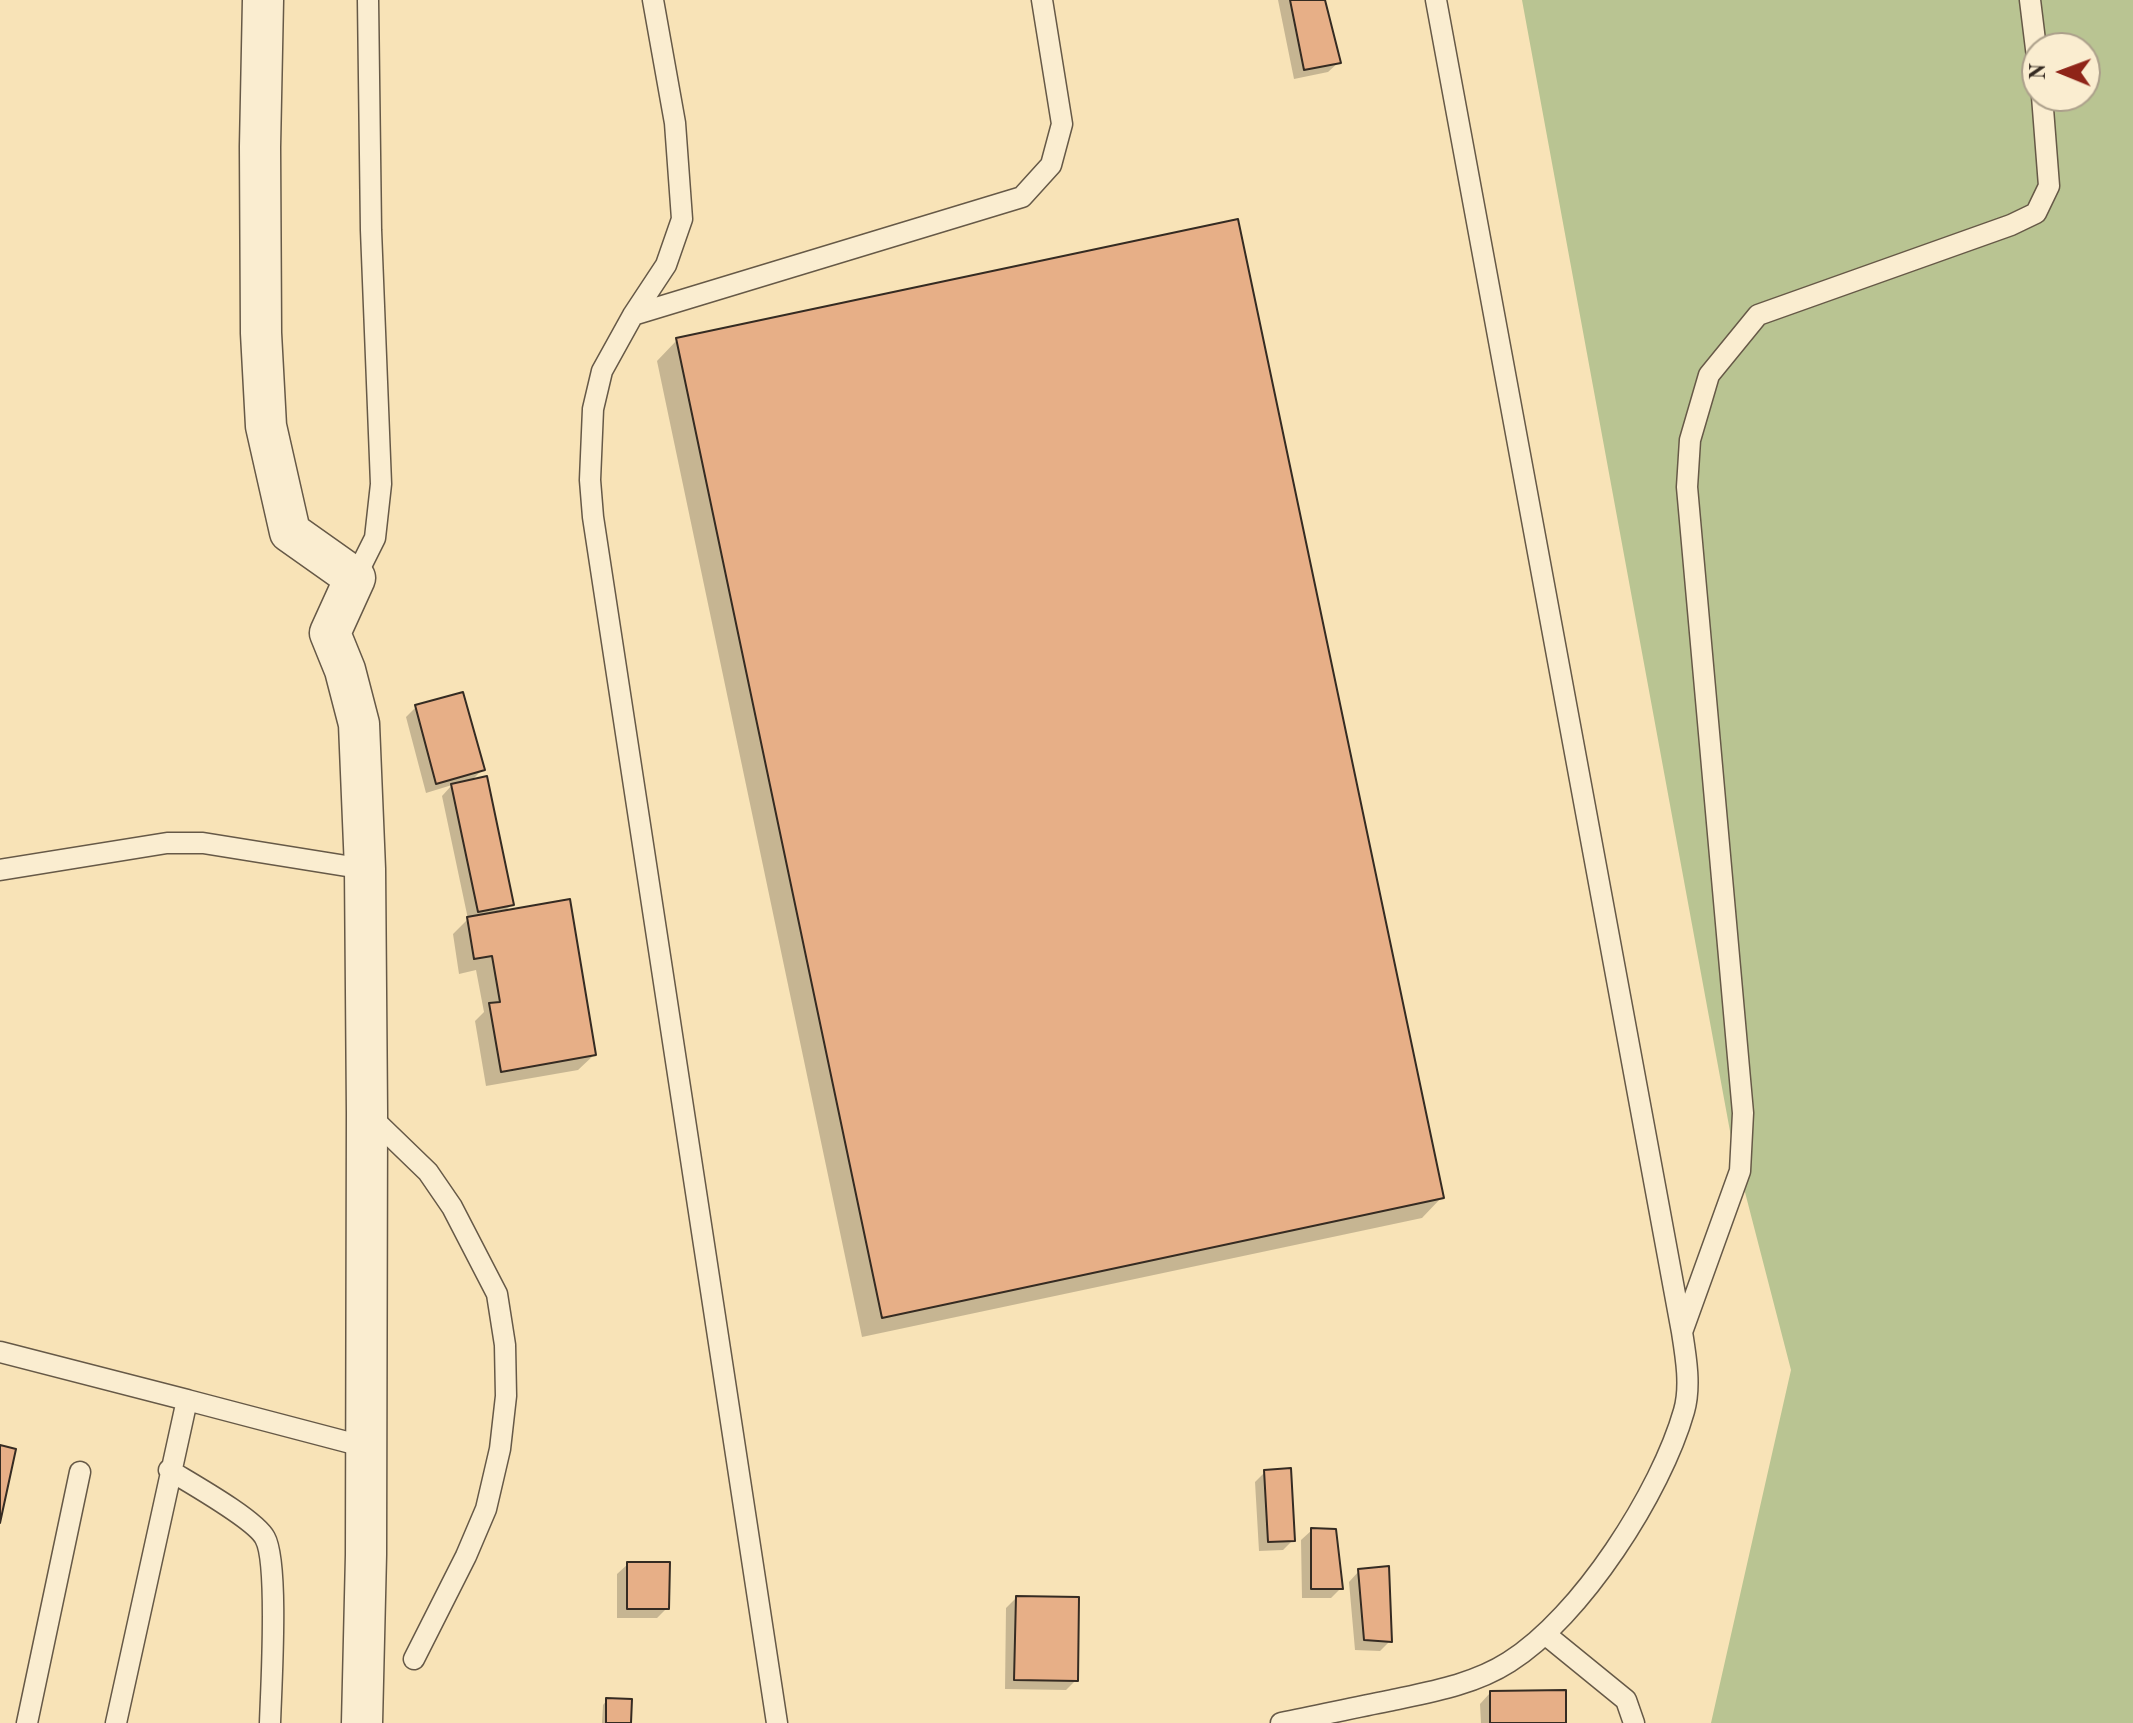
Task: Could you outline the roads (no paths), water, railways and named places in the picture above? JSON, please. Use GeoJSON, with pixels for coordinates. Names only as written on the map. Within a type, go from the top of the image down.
{"type":"FeatureCollection","features":[{"type":"Feature","properties":{"kind":"street"},"geometry":{"type":"LineString","coordinates":[[263,0],[261,333],[266,426],[290,532],[355,578],[330,633],[345,670],[359,724],[365,869],[366,1447],[362,1723]]}},
{"type":"Feature","properties":{"kind":"lane"},"geometry":{"type":"LineString","coordinates":[[355,578],[375,538],[381,484],[371,230],[368,0]]}},
{"type":"Feature","properties":{"kind":"lane"},"geometry":{"type":"LineString","coordinates":[[653,0],[675,123],[682,219],[666,265],[633,315],[602,371],[593,409],[590,480],[593,517],[777,1723]]}},
{"type":"Feature","properties":{"kind":"lane"},"geometry":{"type":"LineString","coordinates":[[633,315],[1022,197],[1051,165],[1062,124],[1042,0]]}},
{"type":"Feature","properties":{"kind":"lane"},"geometry":{"type":"LineString","coordinates":[[1281,1723],[1454,1688],[1509,1663],[1545,1634],[1596,1576],[1657,1481],[1685,1408],[1687,1362],[1682,1332],[1436,0]]}},
{"type":"Feature","properties":{"kind":"lane"},"geometry":{"type":"LineString","coordinates":[[2030,0],[2034,32]]}},
{"type":"Feature","properties":{"kind":"lane"},"geometry":{"type":"LineString","coordinates":[[1682,1332],[1740,1171],[1743,1113],[1687,487],[1690,440],[1709,375],[1758,315],[2011,225],[2036,213],[2049,186],[2043,112]]}},
{"type":"Feature","properties":{"kind":"lane"},"geometry":{"type":"LineString","coordinates":[[0,870],[167,843],[203,843],[365,869]]}},
{"type":"Feature","properties":{"kind":"lane"},"geometry":{"type":"LineString","coordinates":[[367,1113],[428,1172],[452,1207],[497,1294],[505,1345],[506,1396],[500,1449],[486,1509],[414,1659]]}},
{"type":"Feature","properties":{"kind":"lane"},"geometry":{"type":"LineString","coordinates":[[0,1352],[366,1447]]}},
{"type":"Feature","properties":{"kind":"lane"},"geometry":{"type":"LineString","coordinates":[[116,1723],[169,1470],[187,1400]]}},
{"type":"Feature","properties":{"kind":"lane"},"geometry":{"type":"LineString","coordinates":[[169,1470],[241,1515],[265,1537],[272,1570],[270,1723]]}},
{"type":"Feature","properties":{"kind":"lane"},"geometry":{"type":"LineString","coordinates":[[27,1723],[80,1472]]}},
{"type":"Feature","properties":{"kind":"lane"},"geometry":{"type":"LineString","coordinates":[[1545,1634],[1626,1700],[1634,1723]]}}]}
